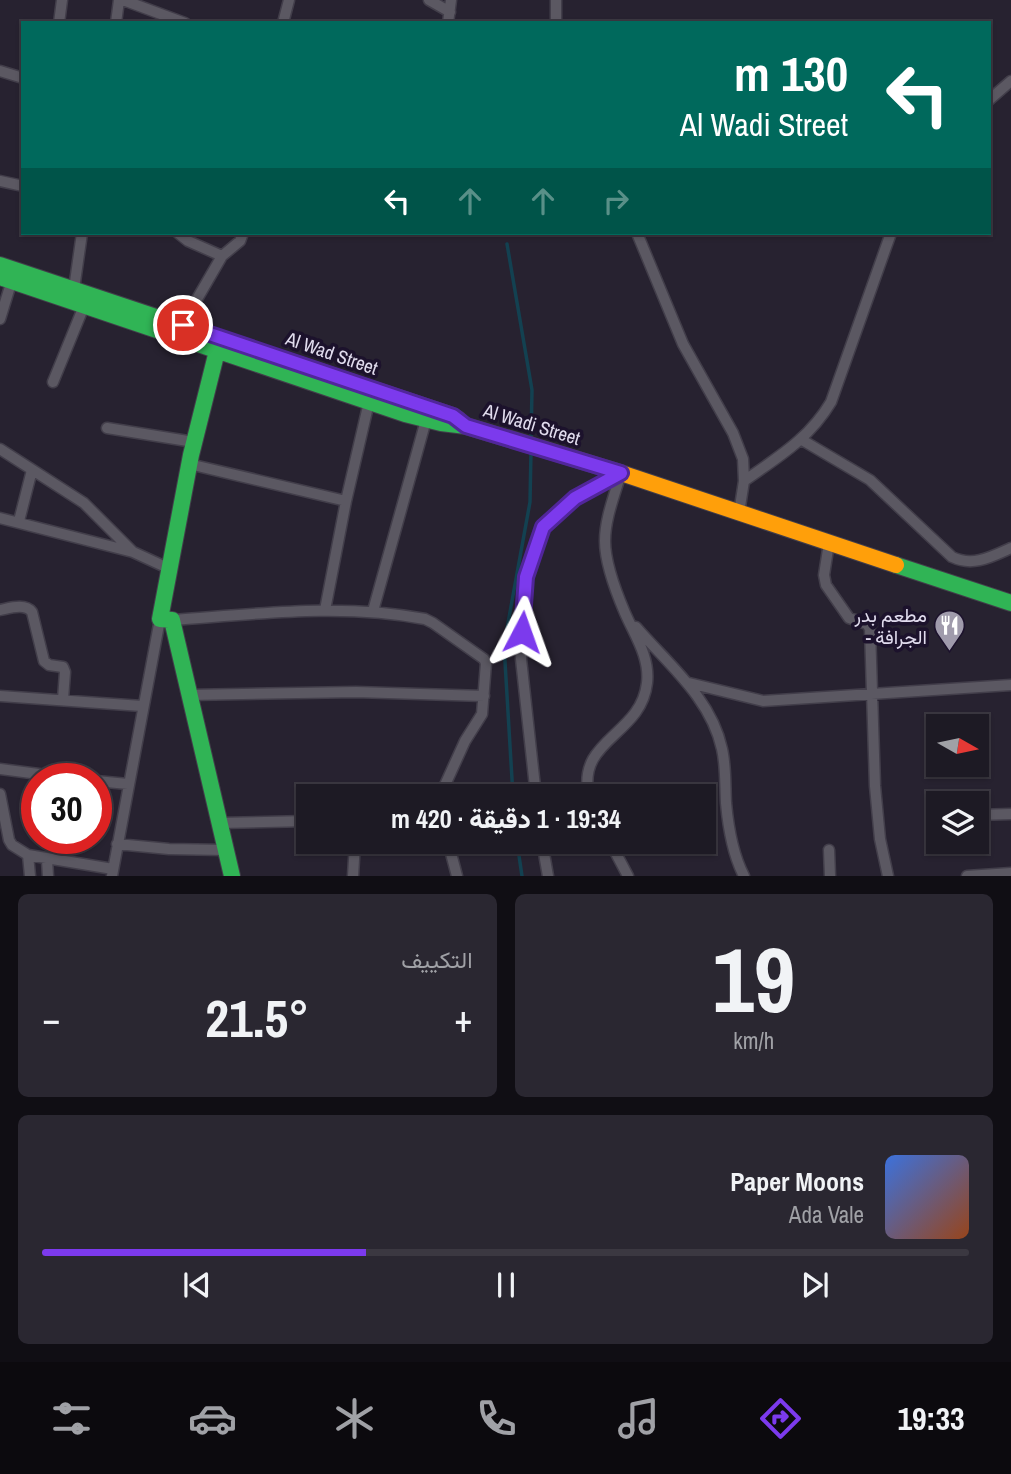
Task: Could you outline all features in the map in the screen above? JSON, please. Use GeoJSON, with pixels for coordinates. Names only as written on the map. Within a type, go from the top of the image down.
{"type":"FeatureCollection","features":[{"type":"Feature","properties":{"kind":"main road"},"geometry":{"type":"LineString","coordinates":[[0,265],[183,325]]}},
{"type":"Feature","properties":{"kind":"main road","name":"Al Wadi Street"},"geometry":{"type":"LineString","coordinates":[[6,279],[369,402],[426,420],[451,426],[466,426],[621,473],[1011,603]]}},
{"type":"Feature","properties":{"kind":"main road","name":"Al Wad Street"},"geometry":{"type":"LineString","coordinates":[[183,325],[453,416],[466,426]]}},
{"type":"Feature","properties":{"kind":"main road"},"geometry":{"type":"LineString","coordinates":[[217,351],[189,464],[170,569],[166,619],[188,695],[232,876]]}},
{"type":"Feature","properties":{"kind":"street"},"geometry":{"type":"LineString","coordinates":[[59,21],[62,0]]}},
{"type":"Feature","properties":{"kind":"street"},"geometry":{"type":"LineString","coordinates":[[116,21],[121,0],[179,21]]}},
{"type":"Feature","properties":{"kind":"street"},"geometry":{"type":"LineString","coordinates":[[284,21],[289,0]]}},
{"type":"Feature","properties":{"kind":"street"},"geometry":{"type":"LineString","coordinates":[[429,0],[450,12]]}},
{"type":"Feature","properties":{"kind":"street"},"geometry":{"type":"LineString","coordinates":[[556,0],[556,21]]}},
{"type":"Feature","properties":{"kind":"street"},"geometry":{"type":"LineString","coordinates":[[0,71],[21,77]]}},
{"type":"Feature","properties":{"kind":"street"},"geometry":{"type":"LineString","coordinates":[[991,98],[1011,81]]}},
{"type":"Feature","properties":{"kind":"street"},"geometry":{"type":"LineString","coordinates":[[0,181],[21,186]]}},
{"type":"Feature","properties":{"kind":"street"},"geometry":{"type":"LineString","coordinates":[[74,289],[82,235]]}},
{"type":"Feature","properties":{"kind":"street"},"geometry":{"type":"LineString","coordinates":[[180,235],[222,256]]}},
{"type":"Feature","properties":{"kind":"street"},"geometry":{"type":"LineString","coordinates":[[183,325],[222,256],[240,241],[242,235]]}},
{"type":"Feature","properties":{"kind":"street"},"geometry":{"type":"LineString","coordinates":[[638,235],[683,344],[733,433],[743,459],[744,481],[739,513]]}},
{"type":"Feature","properties":{"kind":"street"},"geometry":{"type":"LineString","coordinates":[[744,481],[802,440],[820,422],[831,402],[890,235]]}},
{"type":"Feature","properties":{"kind":"street"},"geometry":{"type":"LineString","coordinates":[[0,319],[6,279]]}},
{"type":"Feature","properties":{"kind":"street"},"geometry":{"type":"LineString","coordinates":[[53,382],[84,306]]}},
{"type":"Feature","properties":{"kind":"street"},"geometry":{"type":"LineString","coordinates":[[325,610],[369,402]]}},
{"type":"Feature","properties":{"kind":"street"},"geometry":{"type":"LineString","coordinates":[[373,611],[426,420]]}},
{"type":"Feature","properties":{"kind":"street"},"geometry":{"type":"LineString","coordinates":[[107,428],[194,442]]}},
{"type":"Feature","properties":{"kind":"street"},"geometry":{"type":"LineString","coordinates":[[802,440],[870,480],[952,557],[963,562],[974,562],[1011,548]]}},
{"type":"Feature","properties":{"kind":"street"},"geometry":{"type":"LineString","coordinates":[[0,449],[84,503],[133,552]]}},
{"type":"Feature","properties":{"kind":"street"},"geometry":{"type":"LineString","coordinates":[[189,464],[346,501]]}},
{"type":"Feature","properties":{"kind":"street"},"geometry":{"type":"LineString","coordinates":[[19,521],[32,470]]}},
{"type":"Feature","properties":{"kind":"street"},"geometry":{"type":"LineString","coordinates":[[586,784],[591,761],[598,750],[626,725],[638,710],[647,686],[645,656],[624,611],[607,556],[605,540],[621,473]]}},
{"type":"Feature","properties":{"kind":"street"},"geometry":{"type":"LineString","coordinates":[[535,784],[520,659],[526,577],[543,527],[575,498],[621,473]]}},
{"type":"Feature","properties":{"kind":"street"},"geometry":{"type":"LineString","coordinates":[[0,518],[133,552],[170,569]]}},
{"type":"Feature","properties":{"kind":"street"},"geometry":{"type":"LineString","coordinates":[[829,543],[824,575],[826,585],[849,618],[867,624],[870,629],[875,786],[880,839],[888,876]]}},
{"type":"Feature","properties":{"kind":"street"},"geometry":{"type":"LineString","coordinates":[[0,610],[29,608],[44,661],[49,665],[63,667],[65,672],[63,699]]}},
{"type":"Feature","properties":{"kind":"street"},"geometry":{"type":"LineString","coordinates":[[0,794],[12,845],[28,855],[112,872],[142,706],[166,619],[325,610],[373,611],[425,619],[484,659],[486,669],[482,714],[459,753],[445,784]]}},
{"type":"Feature","properties":{"kind":"street"},"geometry":{"type":"LineString","coordinates":[[624,611],[636,628],[689,683],[715,728],[722,748],[727,812],[738,862],[744,876]]}},
{"type":"Feature","properties":{"kind":"street"},"geometry":{"type":"LineString","coordinates":[[689,683],[763,701],[1011,685]]}},
{"type":"Feature","properties":{"kind":"street"},"geometry":{"type":"LineString","coordinates":[[188,695],[356,692],[484,696]]}},
{"type":"Feature","properties":{"kind":"street"},"geometry":{"type":"LineString","coordinates":[[0,696],[142,706]]}},
{"type":"Feature","properties":{"kind":"street"},"geometry":{"type":"LineString","coordinates":[[0,769],[21,772]]}},
{"type":"Feature","properties":{"kind":"street"},"geometry":{"type":"LineString","coordinates":[[112,782],[128,784]]}},
{"type":"Feature","properties":{"kind":"street"},"geometry":{"type":"LineString","coordinates":[[989,815],[1011,814]]}},
{"type":"Feature","properties":{"kind":"street"},"geometry":{"type":"LineString","coordinates":[[219,822],[296,821]]}},
{"type":"Feature","properties":{"kind":"street"},"geometry":{"type":"LineString","coordinates":[[117,844],[169,849],[225,850]]}},
{"type":"Feature","properties":{"kind":"street"},"geometry":{"type":"LineString","coordinates":[[829,850],[830,876]]}},
{"type":"Feature","properties":{"kind":"street"},"geometry":{"type":"LineString","coordinates":[[353,876],[354,854]]}},
{"type":"Feature","properties":{"kind":"street"},"geometry":{"type":"LineString","coordinates":[[451,854],[457,876]]}},
{"type":"Feature","properties":{"kind":"street"},"geometry":{"type":"LineString","coordinates":[[544,854],[548,876]]}},
{"type":"Feature","properties":{"kind":"street"},"geometry":{"type":"LineString","coordinates":[[616,854],[628,876]]}},
{"type":"Feature","properties":{"kind":"street"},"geometry":{"type":"LineString","coordinates":[[28,855],[30,876]]}},
{"type":"Feature","properties":{"kind":"street"},"geometry":{"type":"LineString","coordinates":[[47,860],[48,876]]}},
{"type":"Feature","properties":{"kind":"street"},"geometry":{"type":"LineString","coordinates":[[967,876],[1011,873]]}},
{"type":"Feature","properties":{"kind":"waterway"},"geometry":{"type":"LineString","coordinates":[[507,244],[532,390],[531,440]]}},
{"type":"Feature","properties":{"kind":"waterway"},"geometry":{"type":"LineString","coordinates":[[512,784],[504,645],[530,502],[531,451]]}},
{"type":"Feature","properties":{"kind":"waterway"},"geometry":{"type":"LineString","coordinates":[[519,854],[522,876]]}},
{"type":"Feature","properties":{"kind":"traffic: fast"},"geometry":{"type":"LineString","coordinates":[[0,265],[459,420]]}},
{"type":"Feature","properties":{"kind":"traffic: fast"},"geometry":{"type":"LineString","coordinates":[[0,277],[405,414],[466,426],[530,445]]}},
{"type":"Feature","properties":{"kind":"traffic: fast"},"geometry":{"type":"LineString","coordinates":[[217,351],[191,455],[160,619],[172,620],[232,876]]}},
{"type":"Feature","properties":{"kind":"traffic: fast"},"geometry":{"type":"LineString","coordinates":[[896,565],[1011,603]]}},
{"type":"Feature","properties":{"kind":"traffic: slow"},"geometry":{"type":"LineString","coordinates":[[530,445],[896,565]]}},
{"type":"Feature","properties":{"kind":"place","name":"مطعم بدر - الجرافة"},"geometry":{"type":"Point","coordinates":[950,653]}},
{"type":"Feature","properties":{"kind":"route"},"geometry":{"type":"LineString","coordinates":[[183,325],[453,416],[466,426],[621,473],[575,498],[543,527],[526,577],[522,632]]}}]}
